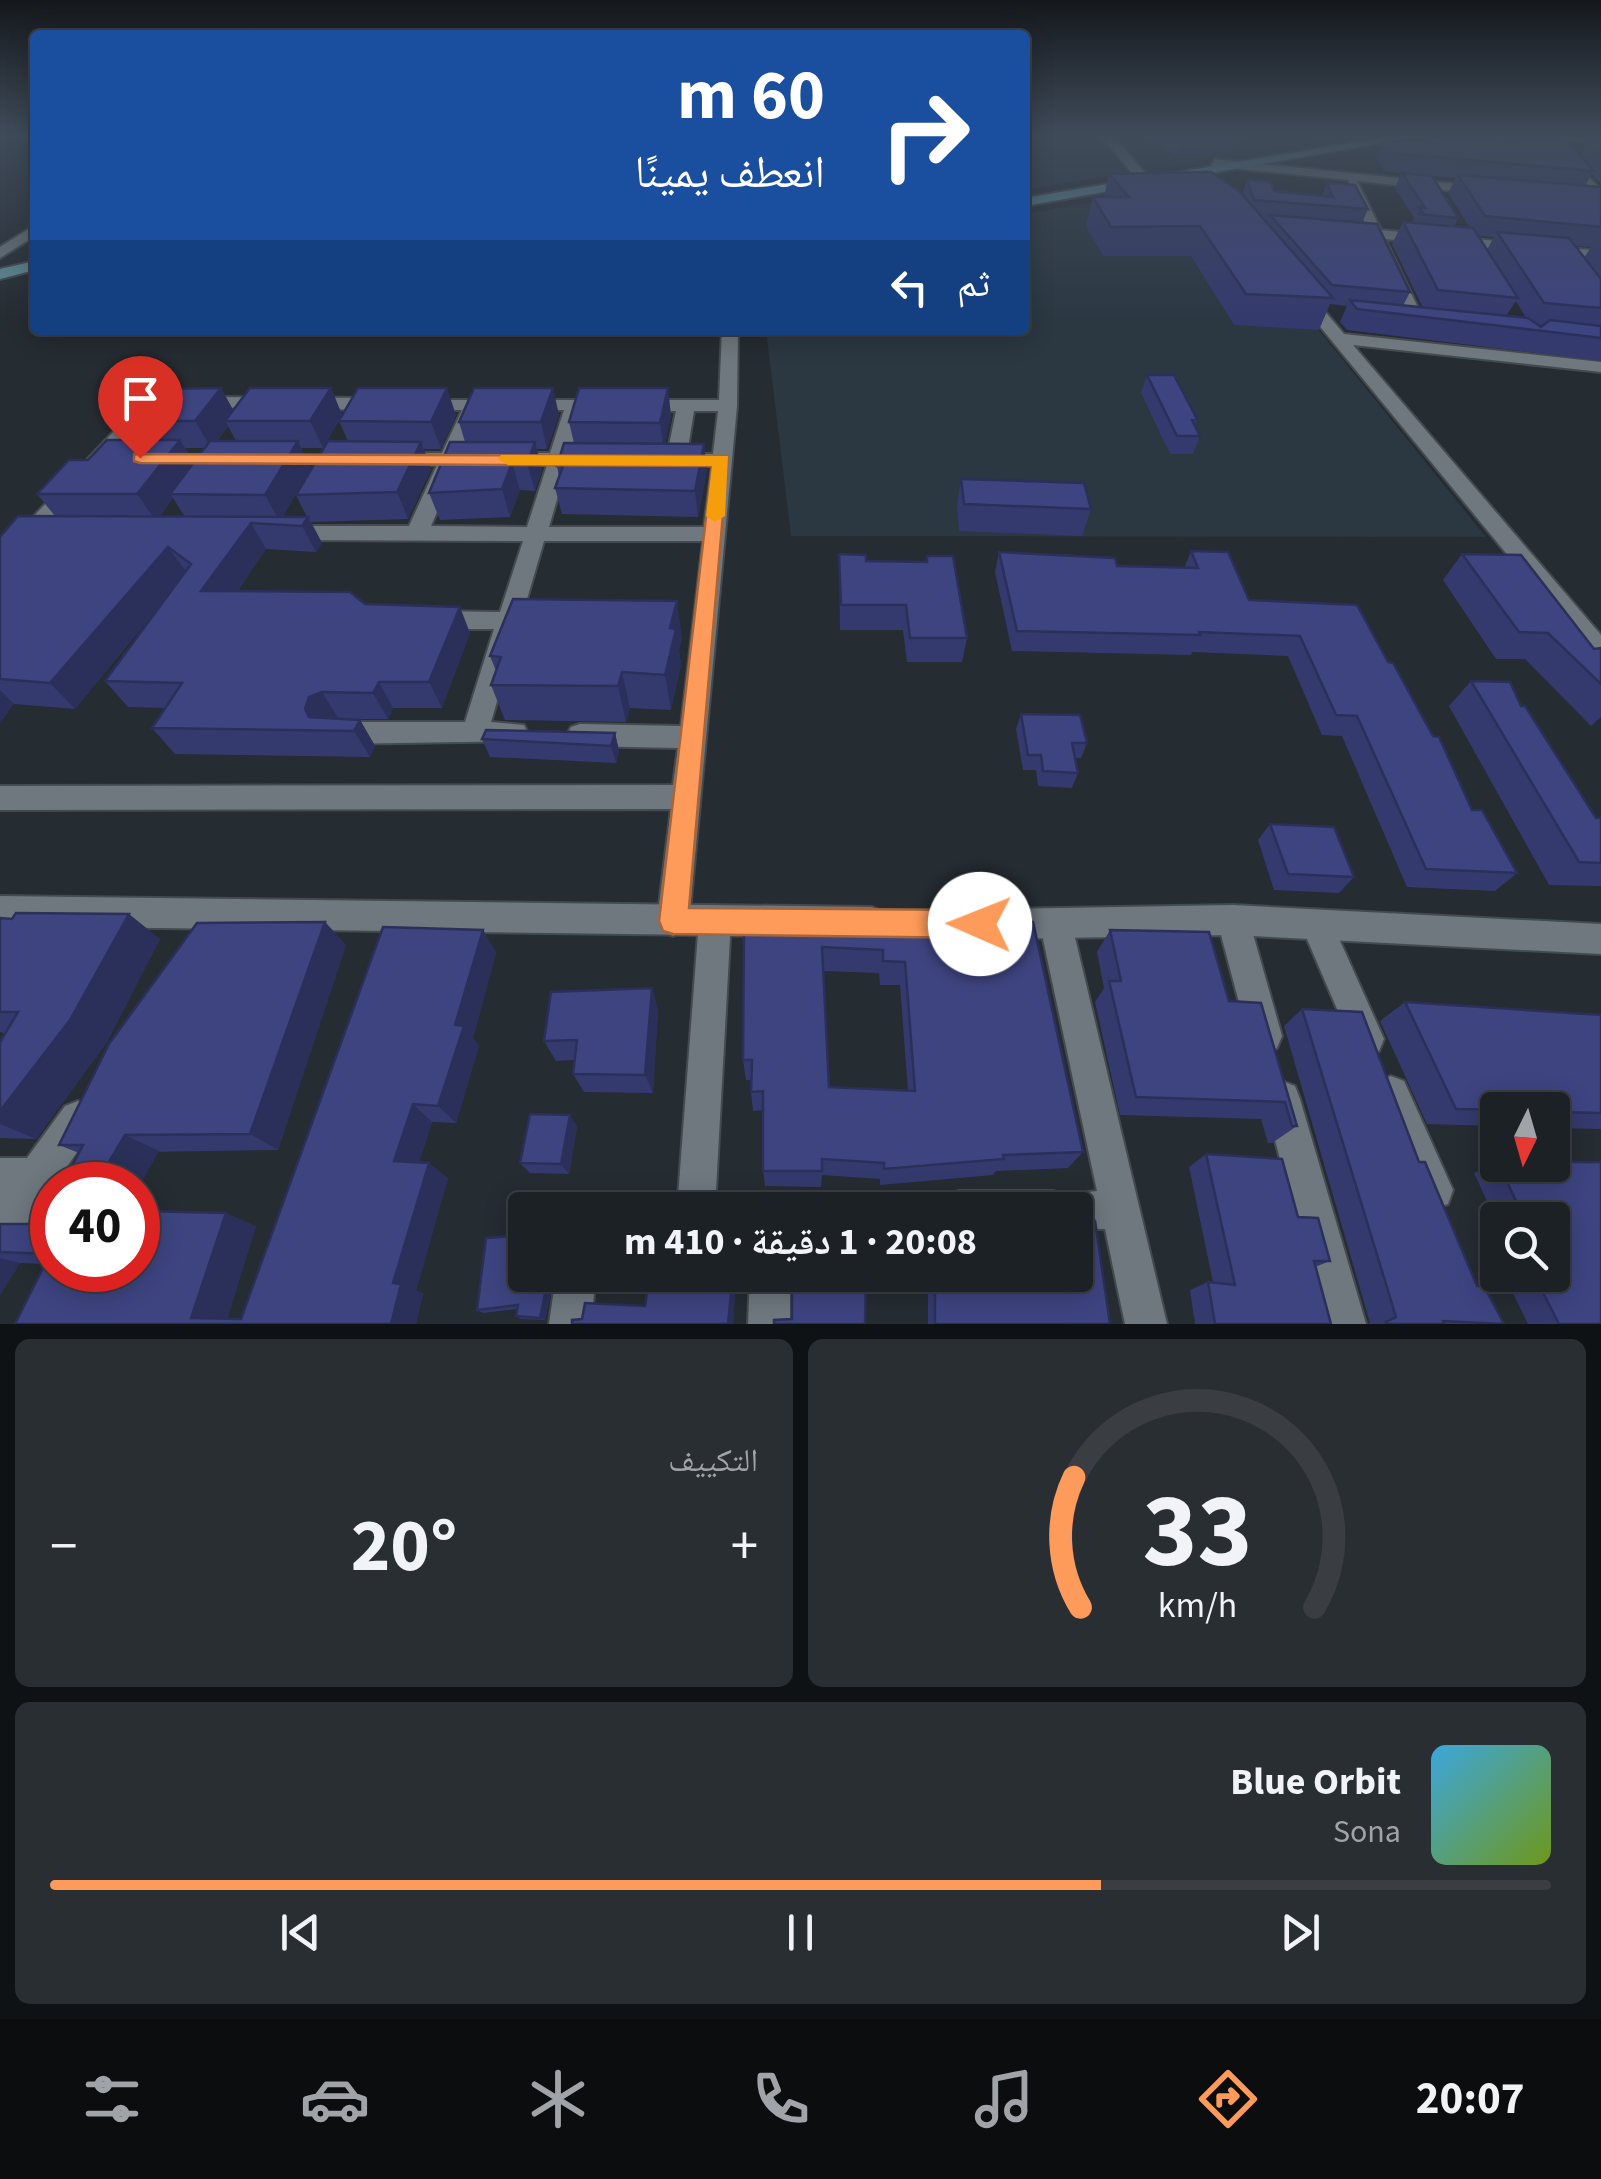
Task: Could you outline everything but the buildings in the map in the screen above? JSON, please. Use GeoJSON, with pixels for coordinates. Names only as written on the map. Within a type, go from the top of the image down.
{"type":"FeatureCollection","features":[{"type":"Feature","properties":{"kind":"main road"},"geometry":{"type":"LineString","coordinates":[[0,262],[30,257]]}},
{"type":"Feature","properties":{"kind":"main road"},"geometry":{"type":"LineString","coordinates":[[0,274],[30,266]]}},
{"type":"Feature","properties":{"kind":"street"},"geometry":{"type":"LineString","coordinates":[[1360,198],[1425,321],[1396,318]]}},
{"type":"Feature","properties":{"kind":"street"},"geometry":{"type":"LineString","coordinates":[[1582,198],[1601,199]]}},
{"type":"Feature","properties":{"kind":"street"},"geometry":{"type":"LineString","coordinates":[[1338,231],[1601,255]]}},
{"type":"Feature","properties":{"kind":"street"},"geometry":{"type":"LineString","coordinates":[[0,254],[30,233]]}},
{"type":"Feature","properties":{"kind":"street"},"geometry":{"type":"LineString","coordinates":[[1563,252],[1582,276]]}},
{"type":"Feature","properties":{"kind":"street"},"geometry":{"type":"LineString","coordinates":[[1291,282],[1327,312],[1338,338],[1601,652]]}},
{"type":"Feature","properties":{"kind":"street"},"geometry":{"type":"LineString","coordinates":[[673,921],[690,738],[693,626],[713,534],[728,406],[730,335]]}},
{"type":"Feature","properties":{"kind":"street"},"geometry":{"type":"LineString","coordinates":[[1338,338],[1535,353],[1601,367]]}},
{"type":"Feature","properties":{"kind":"street"},"geometry":{"type":"LineString","coordinates":[[238,430],[258,403]]}},
{"type":"Feature","properties":{"kind":"street"},"geometry":{"type":"LineString","coordinates":[[0,566],[111,458],[138,417],[158,404],[728,406]]}},
{"type":"Feature","properties":{"kind":"street"},"geometry":{"type":"LineString","coordinates":[[347,431],[362,404]]}},
{"type":"Feature","properties":{"kind":"street"},"geometry":{"type":"LineString","coordinates":[[417,533],[474,404]]}},
{"type":"Feature","properties":{"kind":"street"},"geometry":{"type":"LineString","coordinates":[[476,732],[575,405]]}},
{"type":"Feature","properties":{"kind":"street"},"geometry":{"type":"LineString","coordinates":[[686,406],[666,460],[722,460]]}},
{"type":"Feature","properties":{"kind":"street"},"geometry":{"type":"LineString","coordinates":[[370,458],[618,460]]}},
{"type":"Feature","properties":{"kind":"street"},"geometry":{"type":"LineString","coordinates":[[253,533],[293,526],[417,533],[713,534]]}},
{"type":"Feature","properties":{"kind":"street"},"geometry":{"type":"LineString","coordinates":[[31,532],[69,532]]}},
{"type":"Feature","properties":{"kind":"street"},"geometry":{"type":"LineString","coordinates":[[416,620],[548,622]]}},
{"type":"Feature","properties":{"kind":"street"},"geometry":{"type":"LineString","coordinates":[[338,733],[690,738]]}},
{"type":"Feature","properties":{"kind":"street"},"geometry":{"type":"LineString","coordinates":[[0,798],[685,797]]}},
{"type":"Feature","properties":{"kind":"street"},"geometry":{"type":"LineString","coordinates":[[0,911],[904,923]]}},
{"type":"Feature","properties":{"kind":"street"},"geometry":{"type":"LineString","coordinates":[[201,945],[223,914]]}},
{"type":"Feature","properties":{"kind":"street"},"geometry":{"type":"LineString","coordinates":[[380,953],[394,916]]}},
{"type":"Feature","properties":{"kind":"street"},"geometry":{"type":"LineString","coordinates":[[699,1192],[714,920]]}},
{"type":"Feature","properties":{"kind":"street"},"geometry":{"type":"LineString","coordinates":[[1233,920],[1345,1324]]}},
{"type":"Feature","properties":{"kind":"street"},"geometry":{"type":"LineString","coordinates":[[962,924],[1233,920],[1601,939]]}},
{"type":"Feature","properties":{"kind":"street"},"geometry":{"type":"LineString","coordinates":[[1056,925],[1146,1324]]}},
{"type":"Feature","properties":{"kind":"street"},"geometry":{"type":"LineString","coordinates":[[1317,925],[1444,1215]]}},
{"type":"Feature","properties":{"kind":"street"},"geometry":{"type":"LineString","coordinates":[[0,1229],[18,1177],[102,1084]]}},
{"type":"Feature","properties":{"kind":"street"},"geometry":{"type":"LineString","coordinates":[[1093,1210],[1121,1210]]}},
{"type":"Feature","properties":{"kind":"street"},"geometry":{"type":"LineString","coordinates":[[570,1324],[574,1292]]}},
{"type":"Feature","properties":{"kind":"street"},"geometry":{"type":"LineString","coordinates":[[769,1324],[770,1292]]}},
{"type":"Feature","properties":{"kind":"shaded area"},"geometry":{"type":"Polygon","coordinates":[[[1120,198],[1212,198],[1486,537],[791,536],[767,335],[1030,335],[1030,213],[1120,198]]]}},
{"type":"Feature","properties":{"kind":"slow traffic"},"geometry":{"type":"LineString","coordinates":[[508,459],[722,460],[715,516]]}},
{"type":"Feature","properties":{"kind":"route"},"geometry":{"type":"LineString","coordinates":[[140,458],[722,460],[673,921],[980,924]]}}]}
